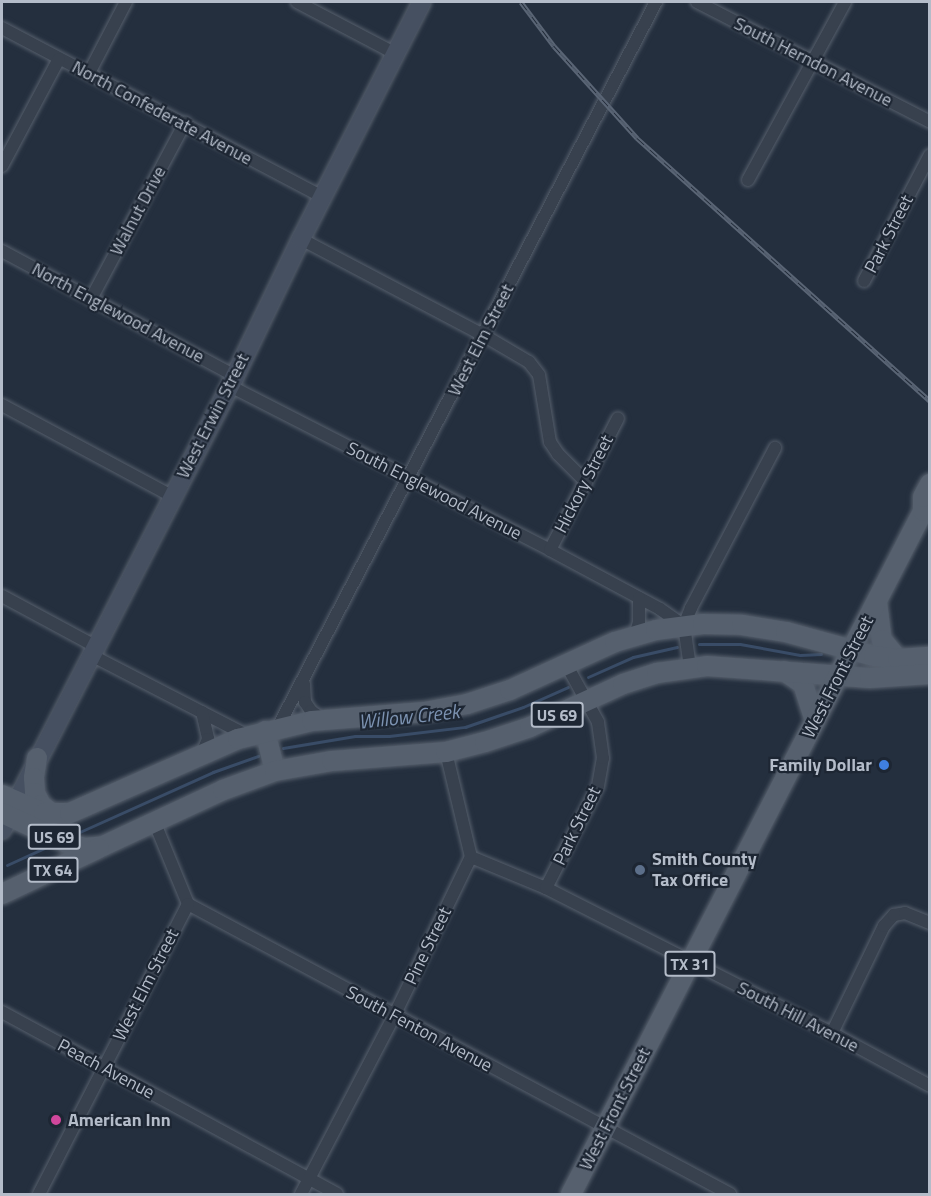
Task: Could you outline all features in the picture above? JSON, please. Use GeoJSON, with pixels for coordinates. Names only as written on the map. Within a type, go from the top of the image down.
{"type":"FeatureCollection","features":[{"type":"Feature","properties":{"kind":"main road","name":"West Erwin Street"},"geometry":{"type":"LineString","coordinates":[[5,811],[38,758],[232,381],[301,239],[422,2]]}},
{"type":"Feature","properties":{"kind":"main road","name":"West Front Street"},"geometry":{"type":"LineString","coordinates":[[571,1194],[837,676],[926,510],[923,497],[930,484]]}},
{"type":"Feature","properties":{"kind":"main road"},"geometry":{"type":"LineString","coordinates":[[877,602],[882,640],[898,659]]}},
{"type":"Feature","properties":{"kind":"main road","name":"US 69"},"geometry":{"type":"LineString","coordinates":[[5,811],[70,813],[202,754],[264,732],[322,719],[445,709],[510,690],[635,636],[684,626],[723,624],[762,628],[898,659],[930,657]]}},
{"type":"Feature","properties":{"kind":"main road","name":"US 69"},"geometry":{"type":"LineString","coordinates":[[5,811],[76,846],[85,848],[103,846],[223,790],[275,771],[332,761],[446,752],[508,735],[639,678],[690,667],[729,666],[837,676],[891,678],[930,674]]}},
{"type":"Feature","properties":{"kind":"main road"},"geometry":{"type":"LineString","coordinates":[[784,671],[799,680],[806,689],[815,721]]}},
{"type":"Feature","properties":{"kind":"main road"},"geometry":{"type":"LineString","coordinates":[[264,732],[275,771]]}},
{"type":"Feature","properties":{"kind":"main road"},"geometry":{"type":"LineString","coordinates":[[38,758],[34,778],[35,793],[41,805],[52,814]]}},
{"type":"Feature","properties":{"kind":"main road","name":"TX 64"},"geometry":{"type":"LineString","coordinates":[[2,894],[103,846]]}},
{"type":"Feature","properties":{"kind":"street"},"geometry":{"type":"LineString","coordinates":[[89,73],[126,2]]}},
{"type":"Feature","properties":{"kind":"street"},"geometry":{"type":"LineString","coordinates":[[297,2],[396,54]]}},
{"type":"Feature","properties":{"kind":"street","name":"West Elm Street"},"geometry":{"type":"LineString","coordinates":[[264,732],[305,679],[656,2]]}},
{"type":"Feature","properties":{"kind":"street","name":"South Herndon Avenue"},"geometry":{"type":"LineString","coordinates":[[697,2],[930,122]]}},
{"type":"Feature","properties":{"kind":"street"},"geometry":{"type":"LineString","coordinates":[[748,180],[845,2]]}},
{"type":"Feature","properties":{"kind":"street","name":"North Confederate Avenue"},"geometry":{"type":"LineString","coordinates":[[2,28],[323,198]]}},
{"type":"Feature","properties":{"kind":"street"},"geometry":{"type":"LineString","coordinates":[[2,166],[59,58]]}},
{"type":"Feature","properties":{"kind":"street","name":"Walnut Drive"},"geometry":{"type":"LineString","coordinates":[[91,299],[184,123]]}},
{"type":"Feature","properties":{"kind":"street","name":"Park Street"},"geometry":{"type":"LineString","coordinates":[[864,281],[930,155]]}},
{"type":"Feature","properties":{"kind":"street"},"geometry":{"type":"LineString","coordinates":[[301,239],[483,335],[535,368],[543,396],[550,442],[558,454],[586,482]]}},
{"type":"Feature","properties":{"kind":"street","name":"North Englewood Avenue"},"geometry":{"type":"LineString","coordinates":[[2,251],[91,299],[232,381]]}},
{"type":"Feature","properties":{"kind":"street","name":"South Englewood Avenue"},"geometry":{"type":"LineString","coordinates":[[232,381],[409,479],[639,597],[684,626]]}},
{"type":"Feature","properties":{"kind":"street"},"geometry":{"type":"LineString","coordinates":[[2,407],[172,496]]}},
{"type":"Feature","properties":{"kind":"street","name":"Hickory Street"},"geometry":{"type":"LineString","coordinates":[[550,550],[618,418]]}},
{"type":"Feature","properties":{"kind":"street"},"geometry":{"type":"LineString","coordinates":[[690,667],[684,626],[691,608],[775,448]]}},
{"type":"Feature","properties":{"kind":"street"},"geometry":{"type":"LineString","coordinates":[[2,596],[202,712],[264,732]]}},
{"type":"Feature","properties":{"kind":"street"},"geometry":{"type":"LineString","coordinates":[[635,636],[640,620],[639,597]]}},
{"type":"Feature","properties":{"kind":"street","name":"Park Street"},"geometry":{"type":"LineString","coordinates":[[546,888],[592,798],[602,772],[602,745],[598,722],[588,700],[566,664]]}},
{"type":"Feature","properties":{"kind":"street"},"geometry":{"type":"LineString","coordinates":[[305,679],[304,702],[310,711],[322,719]]}},
{"type":"Feature","properties":{"kind":"street"},"geometry":{"type":"LineString","coordinates":[[202,712],[208,737],[202,754]]}},
{"type":"Feature","properties":{"kind":"street"},"geometry":{"type":"LineString","coordinates":[[446,752],[471,857]]}},
{"type":"Feature","properties":{"kind":"street"},"geometry":{"type":"LineString","coordinates":[[154,821],[188,904]]}},
{"type":"Feature","properties":{"kind":"street","name":"South Hill Avenue"},"geometry":{"type":"LineString","coordinates":[[471,857],[546,888],[832,1033],[930,1086]]}},
{"type":"Feature","properties":{"kind":"street","name":"Pine Street"},"geometry":{"type":"LineString","coordinates":[[301,1194],[394,1016],[471,857]]}},
{"type":"Feature","properties":{"kind":"street","name":"West Elm Street"},"geometry":{"type":"LineString","coordinates":[[39,1194],[188,904]]}},
{"type":"Feature","properties":{"kind":"street","name":"South Fenton Avenue"},"geometry":{"type":"LineString","coordinates":[[188,904],[730,1194]]}},
{"type":"Feature","properties":{"kind":"street"},"geometry":{"type":"LineString","coordinates":[[832,1033],[889,920],[894,915],[905,913],[930,923]]}},
{"type":"Feature","properties":{"kind":"street","name":"Peach Avenue"},"geometry":{"type":"LineString","coordinates":[[2,1012],[337,1194]]}},
{"type":"Feature","properties":{"kind":"waterway","name":"Willow Creek"},"geometry":{"type":"LineString","coordinates":[[699,644],[740,644],[800,655],[821,654]]}},
{"type":"Feature","properties":{"kind":"waterway","name":"Willow Creek"},"geometry":{"type":"LineString","coordinates":[[588,677],[633,657],[677,647]]}},
{"type":"Feature","properties":{"kind":"waterway","name":"Willow Creek"},"geometry":{"type":"LineString","coordinates":[[283,748],[355,736],[389,736],[465,727],[523,707],[568,687]]}},
{"type":"Feature","properties":{"kind":"waterway","name":"Willow Creek"},"geometry":{"type":"LineString","coordinates":[[73,835],[213,772],[258,756]]}},
{"type":"Feature","properties":{"kind":"waterway","name":"Willow Creek"},"geometry":{"type":"LineString","coordinates":[[7,865],[51,845]]}},
{"type":"Feature","properties":{"kind":"railway"},"geometry":{"type":"LineString","coordinates":[[521,2],[554,46],[637,138],[930,401]]}},
{"type":"Feature","properties":{"kind":"place","name":"Family Dollar"},"geometry":{"type":"Point","coordinates":[884,765]}},
{"type":"Feature","properties":{"kind":"place","name":"Smith County Tax Office"},"geometry":{"type":"Point","coordinates":[640,870]}},
{"type":"Feature","properties":{"kind":"place","name":"American Inn"},"geometry":{"type":"Point","coordinates":[56,1120]}}]}
